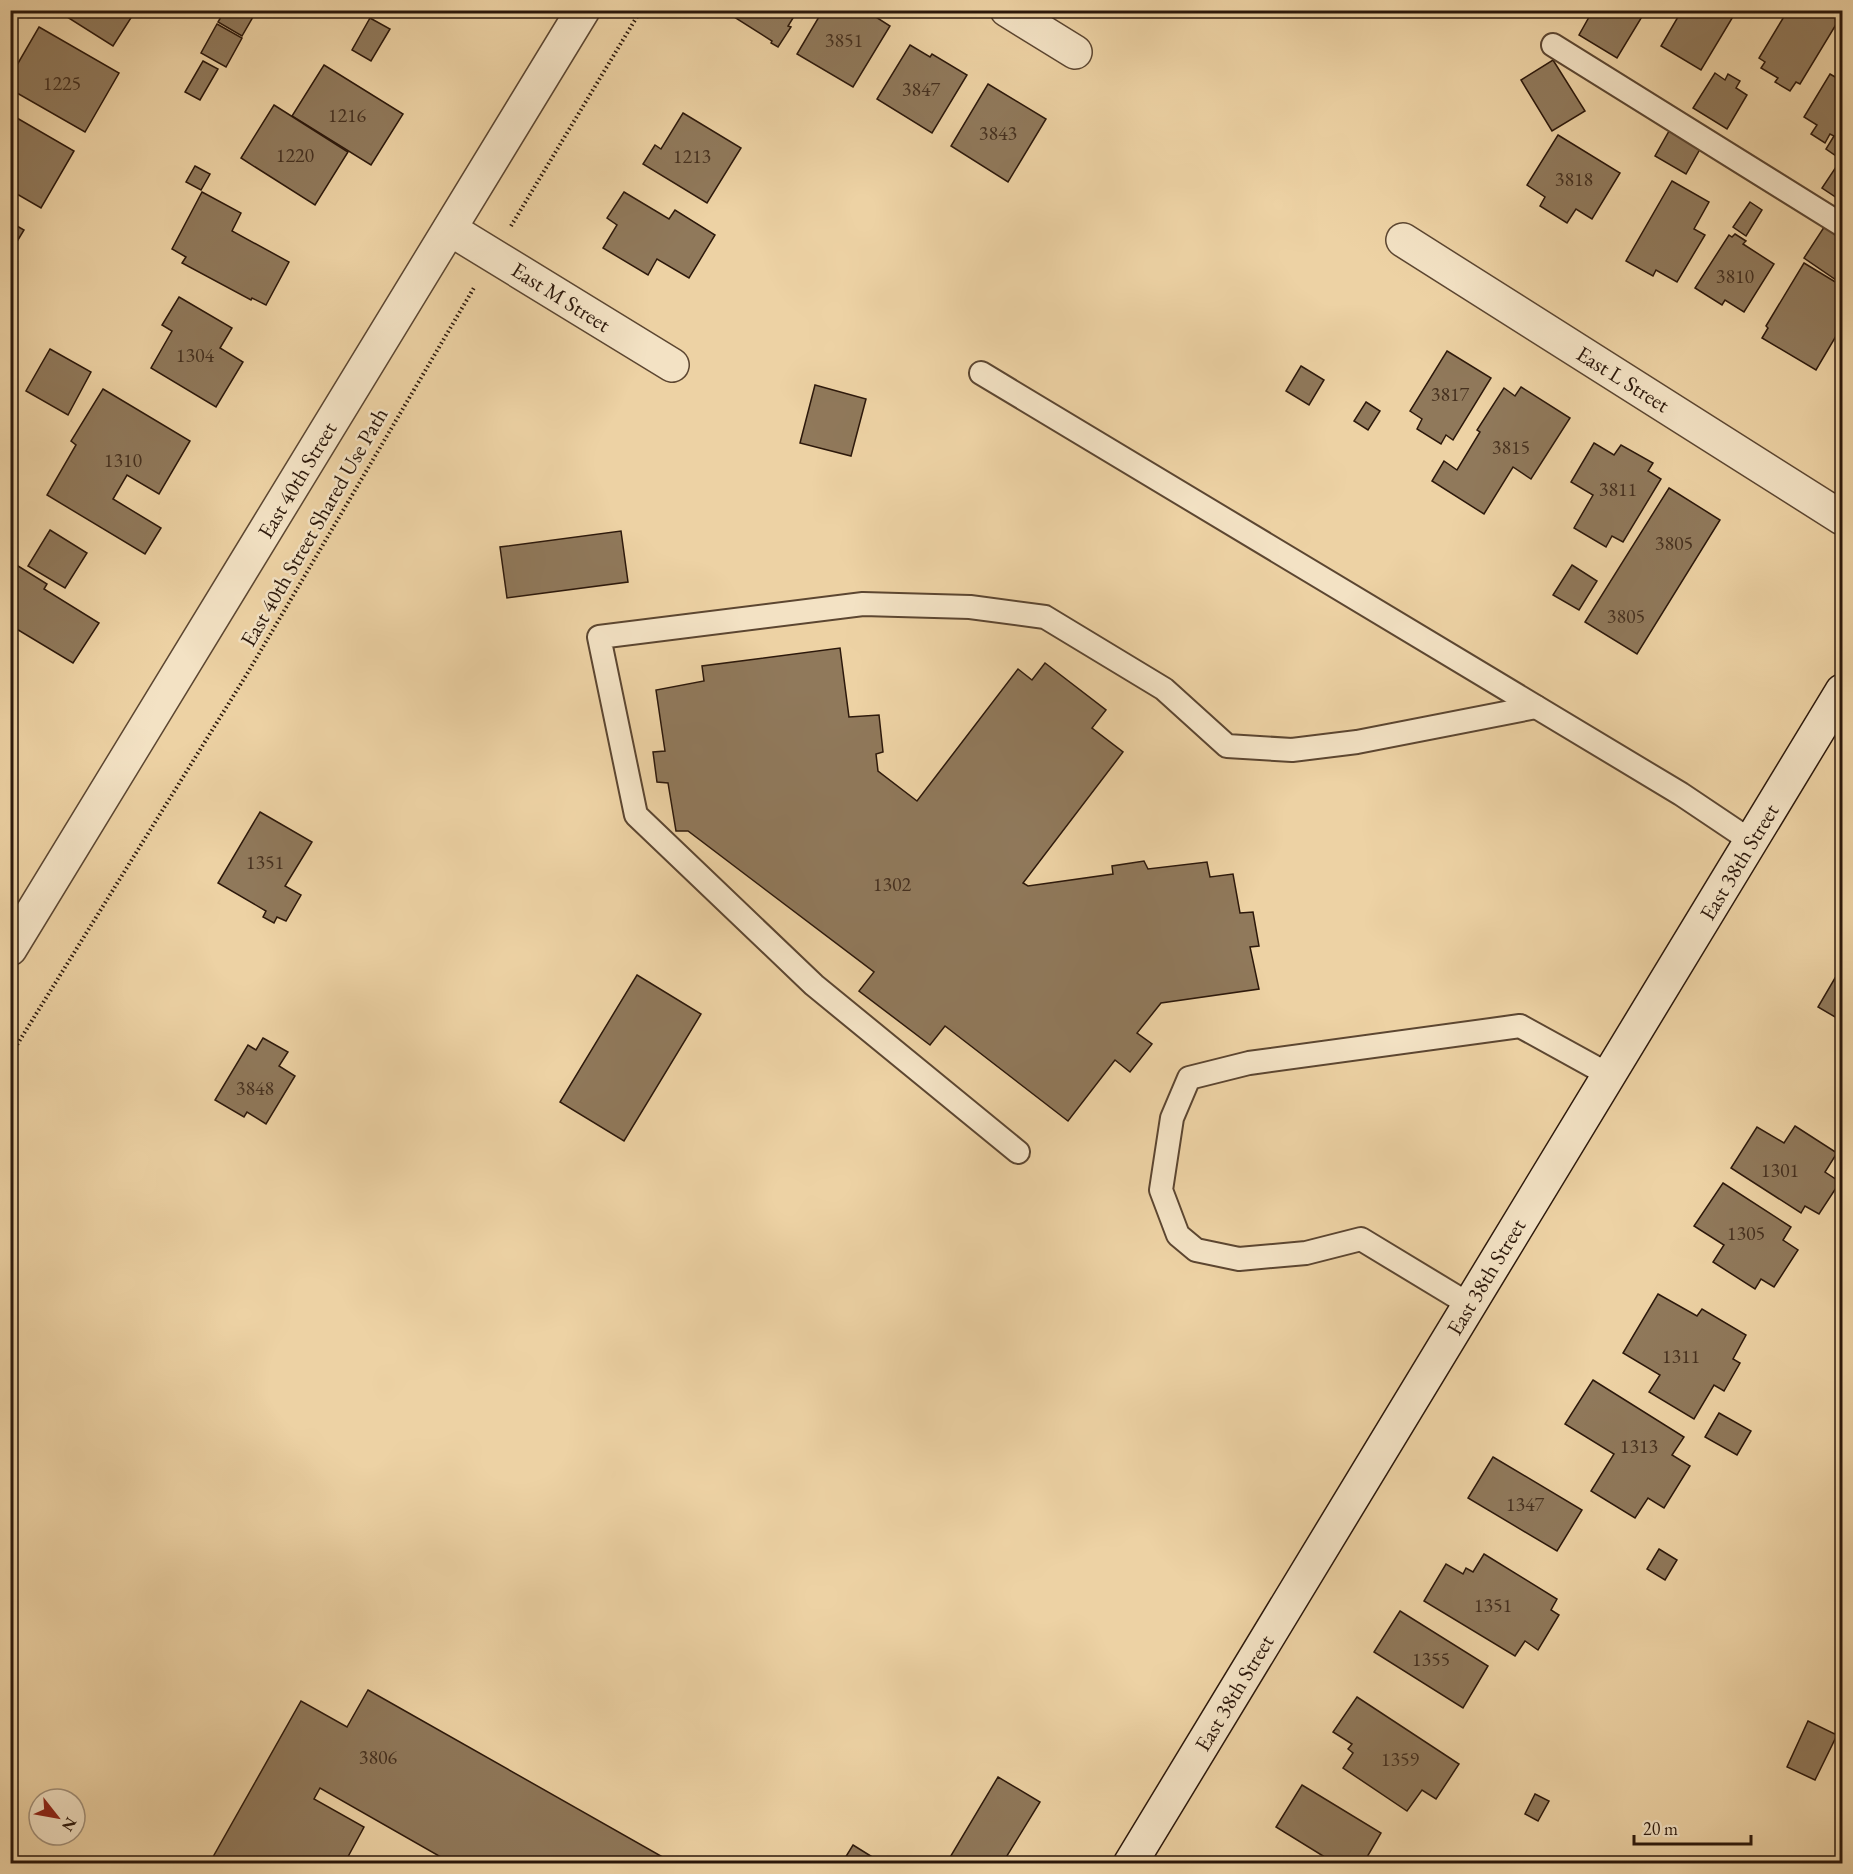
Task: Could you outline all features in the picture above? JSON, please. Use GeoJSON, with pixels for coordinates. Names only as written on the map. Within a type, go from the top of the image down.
{"type":"FeatureCollection","features":[{"type":"Feature","properties":{"kind":"street","name":"East 40th Street"},"geometry":{"type":"LineString","coordinates":[[10,949],[583,10]]}},
{"type":"Feature","properties":{"kind":"street"},"geometry":{"type":"LineString","coordinates":[[1007,10],[1075,52]]}},
{"type":"Feature","properties":{"kind":"street","name":"East M Street"},"geometry":{"type":"LineString","coordinates":[[450,228],[672,365]]}},
{"type":"Feature","properties":{"kind":"street","name":"East L Street"},"geometry":{"type":"LineString","coordinates":[[1403,240],[1842,518]]}},
{"type":"Feature","properties":{"kind":"street","name":"East 38th Street"},"geometry":{"type":"LineString","coordinates":[[1130,1863],[1842,691]]}},
{"type":"Feature","properties":{"kind":"lane"},"geometry":{"type":"LineString","coordinates":[[1553,45],[1842,225]]}},
{"type":"Feature","properties":{"kind":"lane"},"geometry":{"type":"LineString","coordinates":[[981,373],[1681,794],[1751,841]]}},
{"type":"Feature","properties":{"kind":"lane"},"geometry":{"type":"LineString","coordinates":[[1018,1152],[814,985],[636,815],[598,637],[863,604],[970,607],[1045,617],[1164,689],[1227,746],[1292,750],[1347,743],[1536,707]]}},
{"type":"Feature","properties":{"kind":"lane"},"geometry":{"type":"LineString","coordinates":[[1470,1305],[1361,1239],[1306,1253],[1239,1259],[1196,1251],[1178,1235],[1161,1190],[1172,1118],[1189,1078],[1249,1063],[1520,1026],[1610,1075]]}},
{"type":"Feature","properties":{"kind":"path","name":"East 40th Street Shared Use Path"},"geometry":{"type":"LineString","coordinates":[[10,1056],[247,674],[493,255],[641,10]]}},
{"type":"Feature","properties":{"kind":"building"},"geometry":{"type":"Polygon","coordinates":[[[56,10],[136,10],[113,46],[56,10]]]}},
{"type":"Feature","properties":{"kind":"building"},"geometry":{"type":"Polygon","coordinates":[[[225,10],[257,10],[242,36],[218,22],[225,10]]]}},
{"type":"Feature","properties":{"kind":"building"},"geometry":{"type":"Polygon","coordinates":[[[723,10],[798,10],[788,26],[791,27],[778,47],[723,10]]]}},
{"type":"Feature","properties":{"kind":"building"},"geometry":{"type":"Polygon","coordinates":[[[823,10],[865,10],[890,26],[853,87],[797,54],[823,10]]]}},
{"type":"Feature","properties":{"kind":"building"},"geometry":{"type":"Polygon","coordinates":[[[1593,10],[1635,10],[1643,15],[1617,58],[1579,35],[1593,10]]]}},
{"type":"Feature","properties":{"kind":"building"},"geometry":{"type":"Polygon","coordinates":[[[1682,10],[1737,10],[1701,70],[1661,46],[1682,10]]]}},
{"type":"Feature","properties":{"kind":"building"},"geometry":{"type":"Polygon","coordinates":[[[1788,10],[1827,10],[1840,18],[1800,84],[1796,82],[1790,91],[1775,82],[1778,78],[1761,68],[1765,62],[1759,58],[1788,10]]]}},
{"type":"Feature","properties":{"kind":"building"},"geometry":{"type":"Polygon","coordinates":[[[370,18],[390,29],[371,61],[352,50],[370,18]]]}},
{"type":"Feature","properties":{"kind":"building"},"geometry":{"type":"Polygon","coordinates":[[[217,24],[242,38],[226,67],[201,53],[217,24]]]}},
{"type":"Feature","properties":{"kind":"building"},"geometry":{"type":"Polygon","coordinates":[[[39,27],[119,73],[85,132],[10,89],[10,77],[39,27]]]}},
{"type":"Feature","properties":{"kind":"building"},"geometry":{"type":"Polygon","coordinates":[[[910,45],[930,57],[932,54],[967,75],[932,133],[877,99],[910,45]]]}},
{"type":"Feature","properties":{"kind":"building"},"geometry":{"type":"Polygon","coordinates":[[[1553,60],[1585,111],[1552,131],[1521,80],[1553,60]]]}},
{"type":"Feature","properties":{"kind":"building"},"geometry":{"type":"Polygon","coordinates":[[[203,61],[218,69],[200,100],[185,92],[203,61]]]}},
{"type":"Feature","properties":{"kind":"building"},"geometry":{"type":"Polygon","coordinates":[[[324,65],[403,114],[371,165],[292,116],[324,65]]]}},
{"type":"Feature","properties":{"kind":"building"},"geometry":{"type":"Polygon","coordinates":[[[1715,73],[1725,80],[1728,74],[1740,81],[1736,88],[1747,95],[1727,129],[1693,108],[1715,73]]]}},
{"type":"Feature","properties":{"kind":"building"},"geometry":{"type":"Polygon","coordinates":[[[1830,74],[1842,81],[1842,160],[1826,149],[1834,136],[1830,134],[1825,143],[1811,134],[1817,125],[1804,117],[1830,74]]]}},
{"type":"Feature","properties":{"kind":"building"},"geometry":{"type":"Polygon","coordinates":[[[988,84],[1046,119],[1008,182],[951,146],[988,84]]]}},
{"type":"Feature","properties":{"kind":"building"},"geometry":{"type":"Polygon","coordinates":[[[274,105],[348,152],[315,205],[241,158],[274,105]]]}},
{"type":"Feature","properties":{"kind":"building"},"geometry":{"type":"Polygon","coordinates":[[[683,113],[741,148],[707,203],[643,164],[655,145],[661,149],[683,113]]]}},
{"type":"Feature","properties":{"kind":"building"},"geometry":{"type":"Polygon","coordinates":[[[10,114],[74,151],[41,208],[10,190],[10,114]]]}},
{"type":"Feature","properties":{"kind":"building"},"geometry":{"type":"Polygon","coordinates":[[[1673,124],[1704,142],[1686,174],[1655,156],[1673,124]]]}},
{"type":"Feature","properties":{"kind":"building"},"geometry":{"type":"Polygon","coordinates":[[[1558,135],[1620,173],[1592,219],[1576,209],[1567,223],[1540,206],[1545,197],[1527,185],[1558,135]]]}},
{"type":"Feature","properties":{"kind":"building"},"geometry":{"type":"Polygon","coordinates":[[[195,166],[210,174],[201,190],[186,182],[195,166]]]}},
{"type":"Feature","properties":{"kind":"building"},"geometry":{"type":"Polygon","coordinates":[[[1836,167],[1842,171],[1840,200],[1822,188],[1836,167]]]}},
{"type":"Feature","properties":{"kind":"building"},"geometry":{"type":"Polygon","coordinates":[[[1672,181],[1709,202],[1694,229],[1705,235],[1677,282],[1656,270],[1653,276],[1626,261],[1672,181]]]}},
{"type":"Feature","properties":{"kind":"building"},"geometry":{"type":"Polygon","coordinates":[[[202,192],[241,213],[232,231],[289,262],[266,305],[252,298],[251,300],[182,263],[186,257],[172,249],[202,192]]]}},
{"type":"Feature","properties":{"kind":"building"},"geometry":{"type":"Polygon","coordinates":[[[624,192],[669,219],[675,210],[715,235],[689,278],[657,259],[648,275],[603,248],[617,225],[607,218],[624,192]]]}},
{"type":"Feature","properties":{"kind":"building"},"geometry":{"type":"Polygon","coordinates":[[[1750,202],[1762,210],[1746,236],[1733,227],[1750,202]]]}},
{"type":"Feature","properties":{"kind":"building"},"geometry":{"type":"Polygon","coordinates":[[[1830,218],[1842,226],[1842,284],[1804,258],[1830,218]]]}},
{"type":"Feature","properties":{"kind":"building"},"geometry":{"type":"Polygon","coordinates":[[[10,222],[24,230],[10,253],[10,222]]]}},
{"type":"Feature","properties":{"kind":"building"},"geometry":{"type":"Polygon","coordinates":[[[1735,234],[1746,241],[1743,244],[1774,264],[1744,312],[1725,300],[1722,305],[1695,288],[1729,235],[1732,237],[1735,234]]]}},
{"type":"Feature","properties":{"kind":"building"},"geometry":{"type":"Polygon","coordinates":[[[1804,263],[1842,286],[1842,326],[1816,370],[1762,338],[1768,328],[1766,326],[1804,263]]]}},
{"type":"Feature","properties":{"kind":"building"},"geometry":{"type":"Polygon","coordinates":[[[179,297],[232,328],[220,348],[243,362],[216,407],[151,368],[172,331],[162,325],[179,297]]]}},
{"type":"Feature","properties":{"kind":"building"},"geometry":{"type":"Polygon","coordinates":[[[50,349],[91,372],[68,415],[26,391],[50,349]]]}},
{"type":"Feature","properties":{"kind":"building"},"geometry":{"type":"Polygon","coordinates":[[[1447,351],[1491,378],[1453,440],[1446,435],[1441,444],[1417,429],[1422,419],[1410,411],[1447,351]]]}},
{"type":"Feature","properties":{"kind":"building"},"geometry":{"type":"Polygon","coordinates":[[[1301,366],[1324,380],[1309,405],[1286,391],[1301,366]]]}},
{"type":"Feature","properties":{"kind":"building"},"geometry":{"type":"Polygon","coordinates":[[[815,385],[866,399],[851,456],[800,443],[815,385]]]}},
{"type":"Feature","properties":{"kind":"building"},"geometry":{"type":"Polygon","coordinates":[[[1521,387],[1570,418],[1531,479],[1513,467],[1484,514],[1432,481],[1444,461],[1457,470],[1480,432],[1477,430],[1504,388],[1515,396],[1521,387]]]}},
{"type":"Feature","properties":{"kind":"building"},"geometry":{"type":"Polygon","coordinates":[[[103,389],[190,441],[159,494],[127,475],[113,499],[161,528],[145,554],[47,495],[76,445],[71,441],[103,389]]]}},
{"type":"Feature","properties":{"kind":"building"},"geometry":{"type":"Polygon","coordinates":[[[1366,402],[1380,411],[1368,430],[1354,421],[1366,402]]]}},
{"type":"Feature","properties":{"kind":"building"},"geometry":{"type":"Polygon","coordinates":[[[1594,443],[1614,455],[1621,445],[1653,463],[1648,471],[1661,479],[1623,542],[1612,536],[1606,547],[1574,528],[1593,495],[1571,482],[1594,443]]]}},
{"type":"Feature","properties":{"kind":"building"},"geometry":{"type":"Polygon","coordinates":[[[1669,488],[1720,520],[1637,654],[1585,622],[1669,488]]]}},
{"type":"Feature","properties":{"kind":"building"},"geometry":{"type":"Polygon","coordinates":[[[50,530],[87,553],[65,588],[28,566],[50,530]]]}},
{"type":"Feature","properties":{"kind":"building"},"geometry":{"type":"Polygon","coordinates":[[[621,531],[628,582],[507,598],[500,547],[621,531]]]}},
{"type":"Feature","properties":{"kind":"building"},"geometry":{"type":"Polygon","coordinates":[[[10,561],[47,584],[44,589],[99,623],[73,663],[15,628],[13,630],[10,628],[10,561]]]}},
{"type":"Feature","properties":{"kind":"building"},"geometry":{"type":"Polygon","coordinates":[[[1572,565],[1597,581],[1579,610],[1553,595],[1572,565]]]}},
{"type":"Feature","properties":{"kind":"building"},"geometry":{"type":"Polygon","coordinates":[[[840,648],[849,717],[879,715],[883,752],[876,754],[878,771],[917,801],[1018,669],[1032,680],[1045,663],[1106,710],[1092,728],[1123,752],[1023,883],[1028,886],[1113,874],[1112,866],[1144,861],[1148,869],[1207,862],[1210,877],[1233,874],[1240,913],[1253,912],[1259,946],[1250,947],[1259,989],[1161,1003],[1137,1033],[1152,1044],[1130,1072],[1115,1060],[1068,1121],[945,1026],[930,1045],[859,991],[874,972],[688,831],[676,831],[668,783],[657,782],[653,752],[665,751],[656,690],[704,681],[702,666],[840,648]]]}},
{"type":"Feature","properties":{"kind":"building"},"geometry":{"type":"Polygon","coordinates":[[[260,812],[312,842],[285,886],[301,895],[286,921],[277,917],[274,923],[263,917],[266,911],[218,883],[260,812]]]}},
{"type":"Feature","properties":{"kind":"building"},"geometry":{"type":"Polygon","coordinates":[[[1842,966],[1842,1021],[1818,1007],[1842,966]]]}},
{"type":"Feature","properties":{"kind":"building"},"geometry":{"type":"Polygon","coordinates":[[[637,975],[701,1014],[624,1141],[560,1102],[637,975]]]}},
{"type":"Feature","properties":{"kind":"building"},"geometry":{"type":"Polygon","coordinates":[[[263,1038],[288,1052],[279,1066],[295,1076],[266,1124],[247,1112],[244,1117],[215,1100],[248,1045],[256,1050],[263,1038]]]}},
{"type":"Feature","properties":{"kind":"building"},"geometry":{"type":"Polygon","coordinates":[[[1795,1126],[1837,1153],[1825,1172],[1840,1182],[1819,1214],[1805,1206],[1801,1213],[1731,1168],[1757,1127],[1784,1143],[1795,1126]]]}},
{"type":"Feature","properties":{"kind":"building"},"geometry":{"type":"Polygon","coordinates":[[[1723,1183],[1791,1227],[1783,1240],[1798,1250],[1774,1287],[1761,1279],[1755,1289],[1713,1262],[1724,1245],[1694,1226],[1723,1183]]]}},
{"type":"Feature","properties":{"kind":"building"},"geometry":{"type":"Polygon","coordinates":[[[1658,1294],[1697,1316],[1702,1309],[1746,1335],[1733,1359],[1740,1363],[1724,1391],[1714,1385],[1694,1419],[1649,1392],[1660,1375],[1623,1353],[1658,1294]]]}},
{"type":"Feature","properties":{"kind":"building"},"geometry":{"type":"Polygon","coordinates":[[[1593,1380],[1684,1437],[1672,1455],[1690,1466],[1664,1508],[1648,1498],[1635,1518],[1591,1491],[1614,1454],[1565,1424],[1593,1380]]]}},
{"type":"Feature","properties":{"kind":"building"},"geometry":{"type":"Polygon","coordinates":[[[1719,1413],[1751,1431],[1737,1455],[1705,1437],[1719,1413]]]}},
{"type":"Feature","properties":{"kind":"building"},"geometry":{"type":"Polygon","coordinates":[[[1493,1457],[1582,1510],[1557,1551],[1468,1498],[1493,1457]]]}},
{"type":"Feature","properties":{"kind":"building"},"geometry":{"type":"Polygon","coordinates":[[[1659,1549],[1677,1560],[1665,1580],[1647,1569],[1659,1549]]]}},
{"type":"Feature","properties":{"kind":"building"},"geometry":{"type":"Polygon","coordinates":[[[1484,1554],[1557,1599],[1551,1610],[1559,1615],[1538,1650],[1525,1641],[1515,1656],[1424,1601],[1446,1564],[1463,1574],[1466,1568],[1473,1572],[1484,1554]]]}},
{"type":"Feature","properties":{"kind":"building"},"geometry":{"type":"Polygon","coordinates":[[[1400,1611],[1488,1666],[1463,1708],[1374,1652],[1400,1611]]]}},
{"type":"Feature","properties":{"kind":"building"},"geometry":{"type":"Polygon","coordinates":[[[368,1690],[675,1864],[453,1864],[320,1788],[314,1799],[364,1827],[344,1864],[209,1864],[301,1701],[347,1727],[368,1690]]]}},
{"type":"Feature","properties":{"kind":"building"},"geometry":{"type":"Polygon","coordinates":[[[1357,1697],[1459,1764],[1436,1799],[1422,1790],[1407,1811],[1343,1768],[1353,1753],[1348,1749],[1352,1744],[1333,1732],[1357,1697]]]}},
{"type":"Feature","properties":{"kind":"building"},"geometry":{"type":"Polygon","coordinates":[[[1808,1721],[1837,1735],[1815,1780],[1787,1767],[1808,1721]]]}},
{"type":"Feature","properties":{"kind":"building"},"geometry":{"type":"Polygon","coordinates":[[[998,1777],[1040,1802],[1002,1864],[946,1864],[998,1777]]]}},
{"type":"Feature","properties":{"kind":"building"},"geometry":{"type":"Polygon","coordinates":[[[1302,1785],[1381,1833],[1363,1864],[1336,1864],[1276,1827],[1302,1785]]]}},
{"type":"Feature","properties":{"kind":"building"},"geometry":{"type":"Polygon","coordinates":[[[1535,1794],[1549,1801],[1538,1821],[1525,1814],[1535,1794]]]}},
{"type":"Feature","properties":{"kind":"building"},"geometry":{"type":"Polygon","coordinates":[[[853,1845],[874,1858],[870,1864],[853,1864],[845,1858],[853,1845]]]}}]}
